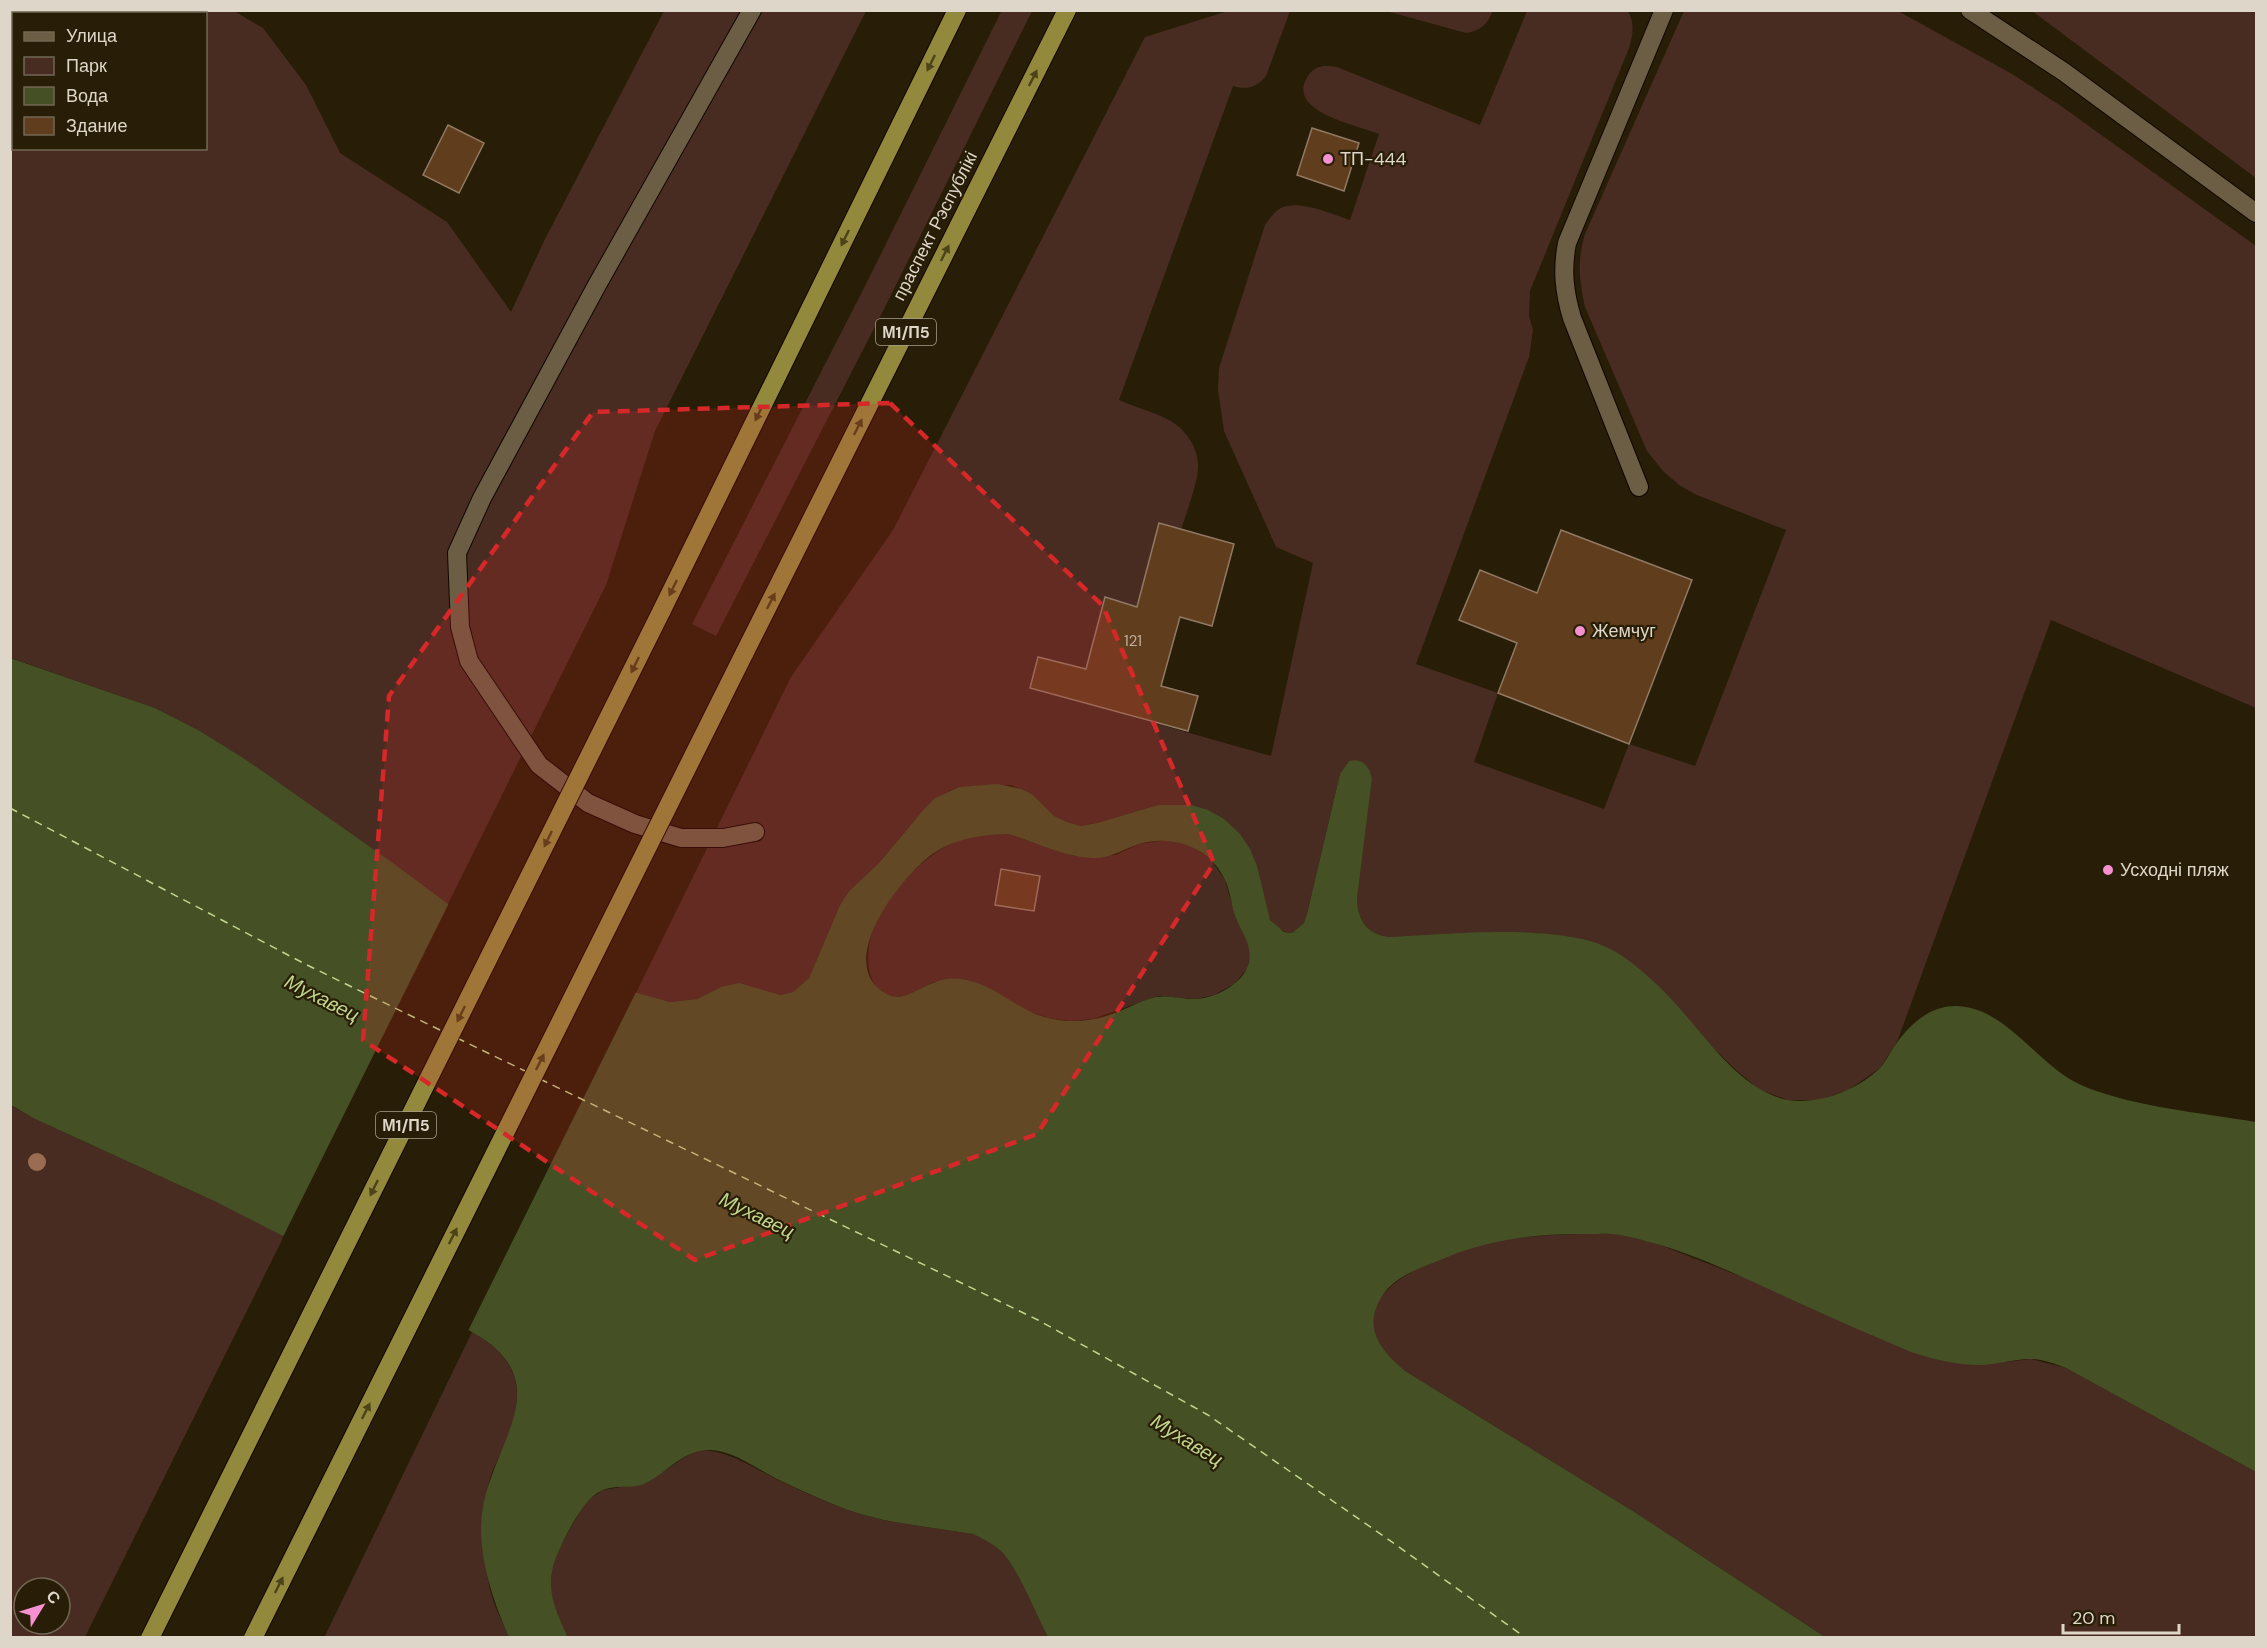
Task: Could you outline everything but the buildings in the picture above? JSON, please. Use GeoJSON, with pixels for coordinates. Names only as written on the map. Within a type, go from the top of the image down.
{"type":"FeatureCollection","features":[{"type":"Feature","properties":{"kind":"highway","name":"М1/П5"},"geometry":{"type":"LineString","coordinates":[[150,1638],[661,612],[957,10]]}},
{"type":"Feature","properties":{"kind":"highway","name":"праспект Рэспублікі"},"geometry":{"type":"LineString","coordinates":[[253,1638],[1067,10]]}},
{"type":"Feature","properties":{"kind":"lane"},"geometry":{"type":"LineString","coordinates":[[752,10],[597,285],[482,498],[457,553],[460,627],[469,661],[538,765],[588,803],[634,824],[681,838],[723,838],[755,832]]}},
{"type":"Feature","properties":{"kind":"lane"},"geometry":{"type":"LineString","coordinates":[[1639,487],[1572,318],[1564,291],[1563,267],[1567,243],[1664,10]]}},
{"type":"Feature","properties":{"kind":"lane"},"geometry":{"type":"LineString","coordinates":[[1970,10],[2064,72],[2256,213]]}},
{"type":"Feature","properties":{"kind":"highlighted area"},"geometry":{"type":"Polygon","coordinates":[[[890,403],[1103,606],[1214,863],[1037,1134],[695,1260],[363,1040],[389,696],[593,412],[890,403]]]}},
{"type":"Feature","properties":{"kind":"green space"},"geometry":{"type":"Polygon","coordinates":[[[1002,10],[1032,11],[885,307],[716,636],[692,624],[864,288],[1002,10]]]}},
{"type":"Feature","properties":{"kind":"green space"},"geometry":{"type":"Polygon","coordinates":[[[1493,10],[1483,26],[1476,31],[1466,33],[1386,11],[1493,10]]]}},
{"type":"Feature","properties":{"kind":"green space"},"geometry":{"type":"Polygon","coordinates":[[[10,11],[234,11],[263,28],[306,85],[340,153],[447,222],[511,312],[545,239],[664,11],[866,11],[655,431],[606,585],[448,904],[245,759],[200,731],[155,708],[11,658],[10,11]]]}},
{"type":"Feature","properties":{"kind":"green space"},"geometry":{"type":"Polygon","coordinates":[[[1228,11],[1290,11],[1266,76],[1251,87],[1233,86],[1119,400],[1167,419],[1185,432],[1198,460],[1196,481],[1181,530],[1159,524],[1137,607],[1105,598],[1086,669],[1039,657],[1030,688],[1271,756],[1313,563],[1276,547],[1224,431],[1218,390],[1219,368],[1265,225],[1281,208],[1297,205],[1316,208],[1350,220],[1379,134],[1327,115],[1306,99],[1303,88],[1308,76],[1317,68],[1337,67],[1480,125],[1527,11],[1628,11],[1632,20],[1633,29],[1629,48],[1530,291],[1529,316],[1533,330],[1529,357],[1416,664],[1498,693],[1474,762],[1604,809],[1629,744],[1695,766],[1786,530],[1697,495],[1679,485],[1663,471],[1647,451],[1585,307],[1583,297],[1580,262],[1585,234],[1684,11],[1898,11],[2012,74],[2061,106],[2256,246],[2256,708],[2051,620],[1897,1042],[1880,1068],[1850,1089],[1820,1100],[1788,1100],[1760,1090],[1737,1071],[1614,951],[1579,939],[1537,933],[1389,937],[1375,933],[1362,920],[1357,899],[1372,778],[1340,774],[1307,914],[1304,923],[1292,933],[1282,930],[1268,917],[1264,907],[1257,866],[1158,805],[1081,826],[1053,816],[1032,794],[1011,785],[959,787],[936,798],[924,809],[879,863],[849,891],[840,905],[809,978],[793,992],[780,995],[766,993],[753,987],[721,987],[697,999],[670,1002],[636,993],[791,677],[893,530],[1145,37],[1228,11]]]}},
{"type":"Feature","properties":{"kind":"green space"},"geometry":{"type":"Polygon","coordinates":[[[2032,11],[2256,11],[2256,178],[2032,11]]]}},
{"type":"Feature","properties":{"kind":"green space"},"geometry":{"type":"Polygon","coordinates":[[[1008,834],[1074,856],[1116,855],[1139,844],[1168,840],[1192,846],[1211,860],[1225,880],[1236,919],[1251,952],[1247,969],[1234,984],[1214,995],[1196,999],[1158,996],[1093,1019],[1070,1021],[1048,1018],[1025,1010],[998,993],[933,982],[919,991],[904,996],[890,996],[880,991],[873,982],[870,972],[869,947],[875,924],[889,899],[921,864],[946,847],[970,837],[1008,834]]]}},
{"type":"Feature","properties":{"kind":"green space"},"geometry":{"type":"Polygon","coordinates":[[[10,1105],[33,1118],[214,1201],[284,1236],[85,1637],[11,1637],[10,1105]]]}},
{"type":"Feature","properties":{"kind":"green space"},"geometry":{"type":"Polygon","coordinates":[[[1617,1234],[1655,1243],[1737,1275],[2006,1362],[2031,1359],[2066,1368],[2256,1472],[2256,1637],[1825,1637],[1636,1513],[1405,1371],[1389,1356],[1376,1337],[1373,1323],[1375,1307],[1385,1293],[1399,1280],[1417,1269],[1436,1260],[1489,1243],[1523,1237],[1617,1234]]]}},
{"type":"Feature","properties":{"kind":"green space"},"geometry":{"type":"Polygon","coordinates":[[[472,1332],[489,1343],[510,1367],[517,1394],[512,1426],[489,1482],[484,1526],[489,1586],[509,1637],[324,1638],[472,1332]]]}},
{"type":"Feature","properties":{"kind":"green space"},"geometry":{"type":"Polygon","coordinates":[[[696,1450],[728,1455],[811,1495],[863,1515],[973,1534],[995,1546],[1008,1559],[1048,1637],[568,1637],[555,1611],[550,1588],[557,1552],[581,1510],[591,1498],[603,1490],[646,1483],[696,1450]]]}},
{"type":"Feature","properties":{"kind":"water","name":"Мухавец"},"geometry":{"type":"Polygon","coordinates":[[[10,658],[155,708],[200,731],[245,759],[390,861],[528,963],[670,1002],[697,999],[721,987],[739,983],[780,995],[793,992],[809,978],[840,905],[849,891],[879,863],[935,798],[959,787],[998,784],[1021,789],[1032,794],[1054,816],[1081,826],[1158,805],[1191,805],[1208,810],[1224,819],[1240,834],[1257,866],[1270,920],[1284,932],[1292,933],[1304,923],[1307,914],[1340,774],[1349,761],[1354,760],[1365,764],[1372,779],[1357,899],[1359,914],[1369,929],[1389,937],[1506,932],[1568,936],[1594,942],[1616,952],[1646,975],[1673,1001],[1724,1060],[1754,1085],[1771,1095],[1800,1101],[1825,1098],[1849,1089],[1879,1069],[1902,1037],[1922,1017],[1938,1009],[1957,1006],[1975,1009],[1991,1016],[2020,1037],[2062,1074],[2096,1091],[2164,1108],[2256,1122],[2256,1472],[2053,1363],[2030,1359],[1970,1365],[1936,1359],[1911,1352],[1725,1269],[1663,1246],[1612,1234],[1534,1236],[1515,1238],[1462,1251],[1401,1278],[1386,1290],[1376,1309],[1374,1329],[1382,1347],[1405,1371],[1636,1513],[1825,1637],[1048,1637],[1008,1559],[995,1546],[973,1534],[863,1515],[777,1479],[737,1457],[720,1451],[702,1450],[685,1456],[648,1482],[609,1488],[594,1496],[573,1523],[553,1567],[551,1592],[568,1637],[509,1637],[488,1577],[481,1529],[488,1487],[507,1438],[514,1415],[517,1393],[513,1372],[499,1352],[472,1332],[214,1201],[33,1118],[11,1105],[10,658]],[[1008,834],[969,838],[951,844],[921,863],[907,878],[880,915],[871,936],[866,955],[868,973],[878,988],[886,994],[901,996],[941,980],[964,980],[993,990],[1038,1015],[1057,1020],[1075,1021],[1102,1017],[1156,997],[1195,999],[1210,997],[1232,985],[1247,968],[1250,953],[1234,913],[1227,884],[1210,859],[1200,851],[1177,842],[1152,841],[1111,855],[1093,858],[1061,852],[1008,834]]]}},
{"type":"Feature","properties":{"kind":"pier"},"geometry":{"type":"Polygon","coordinates":[[[450,901],[529,961],[637,990],[467,1333],[282,1239],[450,901]]]}},
{"type":"Feature","properties":{"kind":"ferry route"},"geometry":{"type":"LineString","coordinates":[[10,808],[305,964],[442,1031]]}},
{"type":"Feature","properties":{"kind":"ferry route"},"geometry":{"type":"LineString","coordinates":[[457,1038],[525,1071]]}},
{"type":"Feature","properties":{"kind":"ferry route"},"geometry":{"type":"LineString","coordinates":[[540,1079],[1038,1320],[1208,1415],[1526,1638]]}},
{"type":"Feature","properties":{"kind":"place","name":"ТП-444"},"geometry":{"type":"Point","coordinates":[1328,159]}},
{"type":"Feature","properties":{"kind":"place","name":"Жемчуг"},"geometry":{"type":"Point","coordinates":[1580,631]}},
{"type":"Feature","properties":{"kind":"place","name":"Усходні пляж"},"geometry":{"type":"Point","coordinates":[2108,870]}}]}
